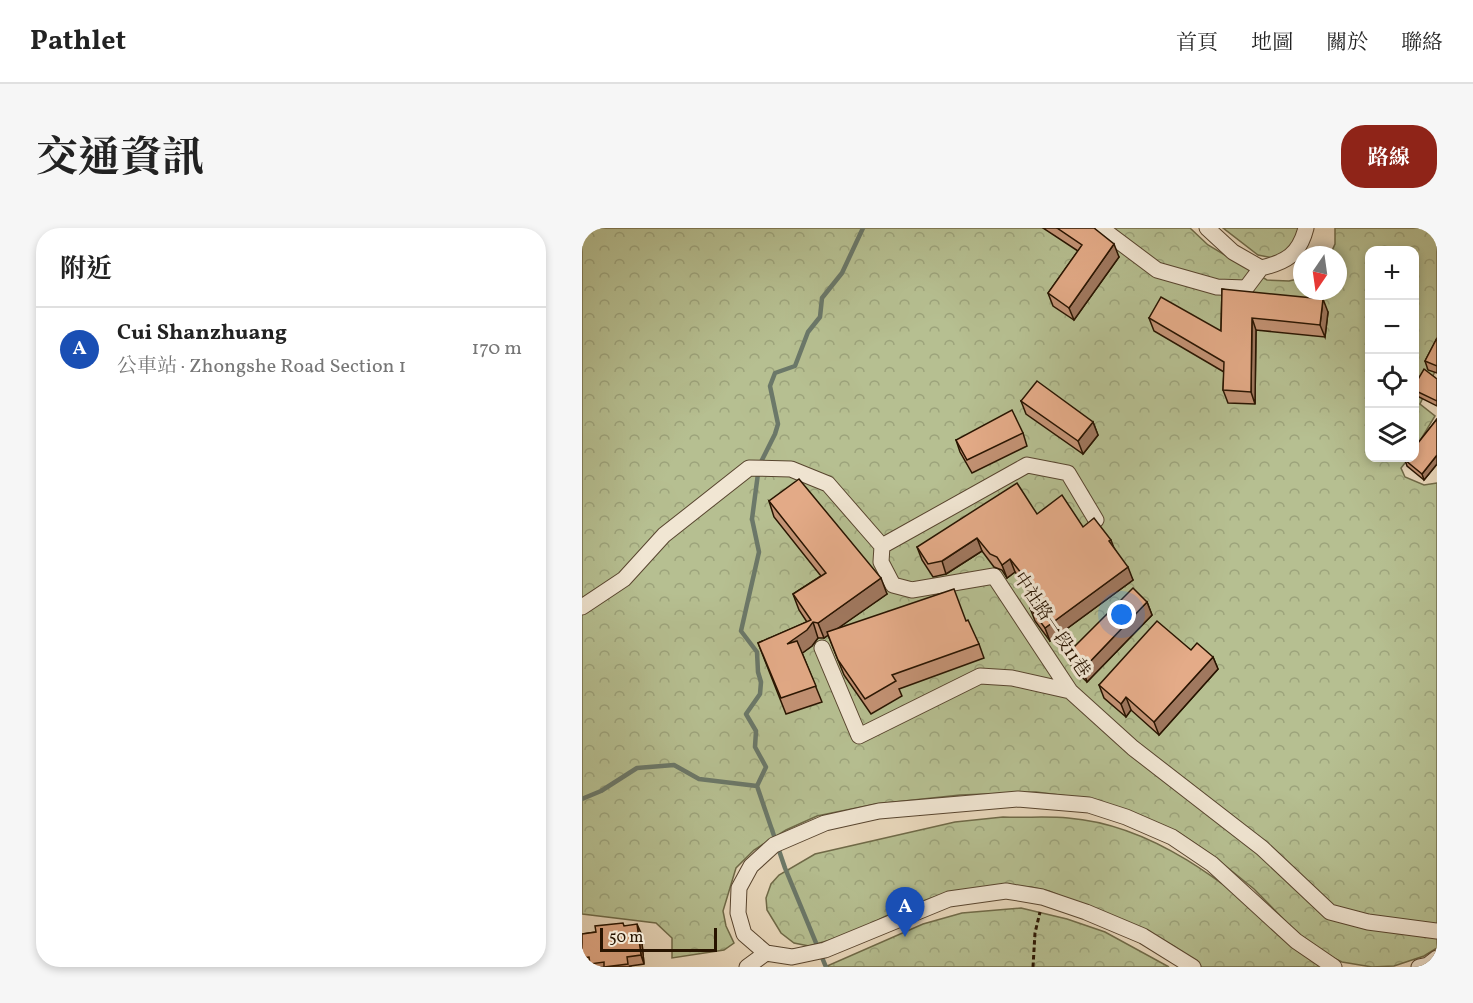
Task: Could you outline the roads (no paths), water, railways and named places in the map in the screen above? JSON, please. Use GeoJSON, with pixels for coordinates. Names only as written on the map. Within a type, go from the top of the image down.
{"type":"FeatureCollection","features":[{"type":"Feature","properties":{"kind":"street"},"geometry":{"type":"LineString","coordinates":[[1101,228],[1157,270],[1217,287],[1246,288],[1261,268],[1280,263],[1292,256],[1303,239],[1306,228]]}},
{"type":"Feature","properties":{"kind":"street"},"geometry":{"type":"LineString","coordinates":[[1207,228],[1233,252],[1261,268]]}},
{"type":"Feature","properties":{"kind":"street"},"geometry":{"type":"LineString","coordinates":[[582,607],[624,579],[664,536],[749,468],[791,469],[828,484],[882,546],[1027,465],[1068,473],[1096,520]]}},
{"type":"Feature","properties":{"kind":"street","name":"中社路一段11巷"},"geometry":{"type":"LineString","coordinates":[[882,546],[881,562],[894,585],[912,590],[994,576],[1070,691],[1133,747],[1262,848],[1330,912],[1368,922],[1437,931]]}},
{"type":"Feature","properties":{"kind":"street"},"geometry":{"type":"LineString","coordinates":[[822,648],[859,736],[980,676],[1012,678],[1070,691]]}},
{"type":"Feature","properties":{"kind":"street"},"geometry":{"type":"LineString","coordinates":[[1193,967],[1143,936],[1086,912],[1042,897],[1006,891],[949,899],[825,950],[792,957],[766,953],[744,934],[738,913],[739,888],[751,866],[774,845],[825,823],[879,811],[1018,799],[1089,806],[1126,817],[1172,837],[1212,864],[1296,941],[1334,967]]}},
{"type":"Feature","properties":{"kind":"street"},"geometry":{"type":"LineString","coordinates":[[747,967],[766,953]]}},
{"type":"Feature","properties":{"kind":"street"},"geometry":{"type":"LineString","coordinates":[[1419,967],[1428,965],[1437,958]]}},
{"type":"Feature","properties":{"kind":"waterway"},"geometry":{"type":"LineString","coordinates":[[826,967],[785,868],[757,786],[766,767],[755,747],[756,731],[746,714],[760,694],[761,682],[757,652],[741,631],[759,552],[752,519],[759,466],[778,424],[770,386],[775,373],[795,366],[808,332],[820,317],[822,298],[842,273],[863,228]]}},
{"type":"Feature","properties":{"kind":"waterway"},"geometry":{"type":"LineString","coordinates":[[582,799],[601,791],[637,768],[674,765],[699,779],[757,786]]}},
{"type":"Feature","properties":{"kind":"place","name":"Cui Shanzhuang"},"geometry":{"type":"Point","coordinates":[905,937]}}]}
